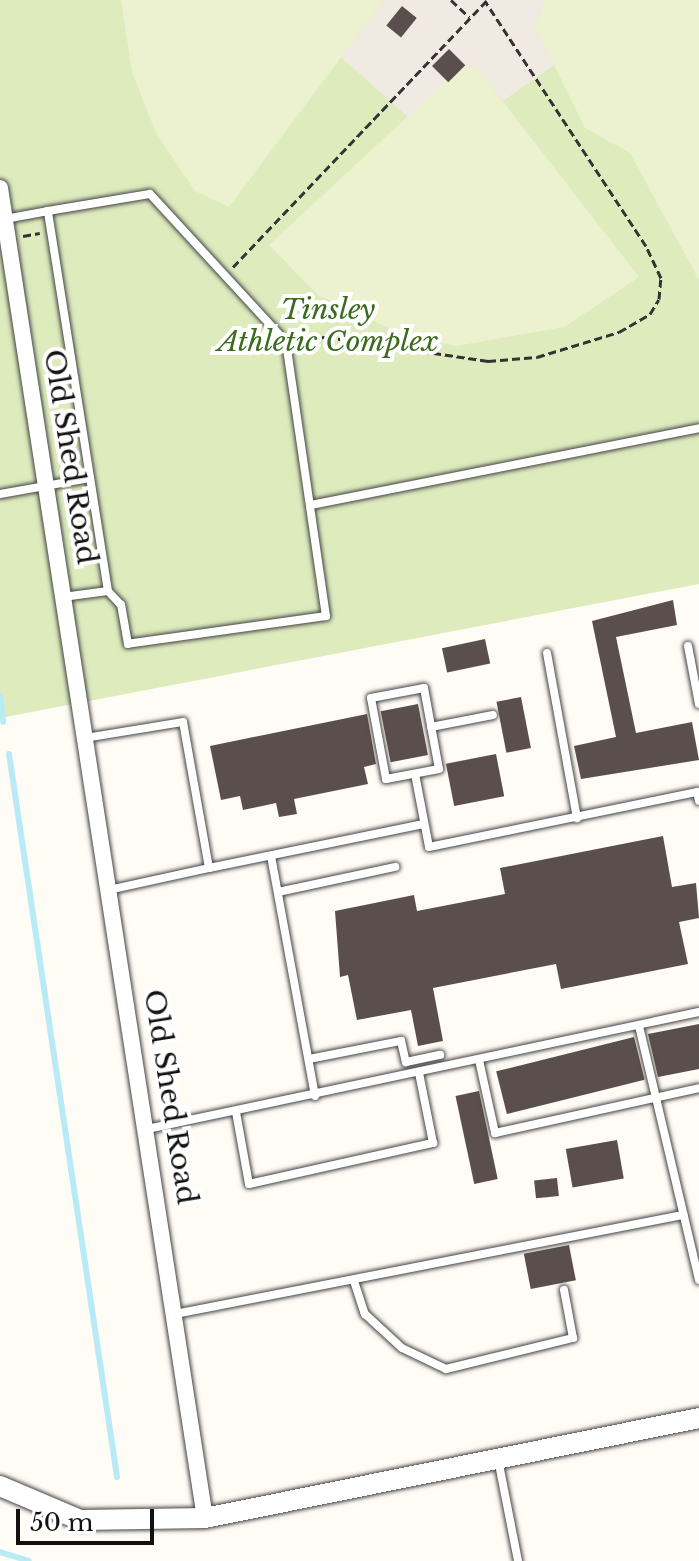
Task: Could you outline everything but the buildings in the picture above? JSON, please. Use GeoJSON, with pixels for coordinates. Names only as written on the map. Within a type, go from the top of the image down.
{"type":"FeatureCollection","features":[{"type":"Feature","properties":{"kind":"street","name":"Old Shed Road"},"geometry":{"type":"LineString","coordinates":[[0,188],[205,1518]]}},
{"type":"Feature","properties":{"kind":"street"},"geometry":{"type":"LineString","coordinates":[[0,1486],[80,1520],[205,1518],[699,1418]]}},
{"type":"Feature","properties":{"kind":"lane"},"geometry":{"type":"LineString","coordinates":[[5,219],[48,211],[150,194],[286,342],[326,616],[128,644],[121,605],[108,591],[48,211]]}},
{"type":"Feature","properties":{"kind":"lane"},"geometry":{"type":"LineString","coordinates":[[311,505],[699,428]]}},
{"type":"Feature","properties":{"kind":"lane"},"geometry":{"type":"LineString","coordinates":[[0,494],[90,478]]}},
{"type":"Feature","properties":{"kind":"lane"},"geometry":{"type":"LineString","coordinates":[[63,597],[108,591]]}},
{"type":"Feature","properties":{"kind":"lane"},"geometry":{"type":"LineString","coordinates":[[688,646],[699,704]]}},
{"type":"Feature","properties":{"kind":"lane"},"geometry":{"type":"LineString","coordinates":[[547,653],[577,818]]}},
{"type":"Feature","properties":{"kind":"lane"},"geometry":{"type":"LineString","coordinates":[[424,688],[439,769],[415,774],[386,779],[371,698],[424,688]]}},
{"type":"Feature","properties":{"kind":"lane"},"geometry":{"type":"LineString","coordinates":[[431,727],[493,715]]}},
{"type":"Feature","properties":{"kind":"lane"},"geometry":{"type":"LineString","coordinates":[[85,738],[183,722],[209,868]]}},
{"type":"Feature","properties":{"kind":"lane"},"geometry":{"type":"LineString","coordinates":[[415,774],[429,847],[698,795]]}},
{"type":"Feature","properties":{"kind":"lane"},"geometry":{"type":"LineString","coordinates":[[108,890],[424,824]]}},
{"type":"Feature","properties":{"kind":"lane"},"geometry":{"type":"LineString","coordinates":[[271,856],[315,1096]]}},
{"type":"Feature","properties":{"kind":"lane"},"geometry":{"type":"LineString","coordinates":[[278,892],[395,867]]}},
{"type":"Feature","properties":{"kind":"lane"},"geometry":{"type":"LineString","coordinates":[[147,1129],[315,1096],[699,1012]]}},
{"type":"Feature","properties":{"kind":"lane"},"geometry":{"type":"LineString","coordinates":[[639,1026],[699,1280]]}},
{"type":"Feature","properties":{"kind":"lane"},"geometry":{"type":"LineString","coordinates":[[309,1059],[401,1041],[406,1062],[440,1055]]}},
{"type":"Feature","properties":{"kind":"lane"},"geometry":{"type":"LineString","coordinates":[[479,1060],[495,1133],[699,1088]]}},
{"type":"Feature","properties":{"kind":"lane"},"geometry":{"type":"LineString","coordinates":[[236,1112],[249,1184],[433,1143],[419,1073]]}},
{"type":"Feature","properties":{"kind":"lane"},"geometry":{"type":"LineString","coordinates":[[175,1314],[683,1215]]}},
{"type":"Feature","properties":{"kind":"lane"},"geometry":{"type":"LineString","coordinates":[[688,1236],[699,1234]]}},
{"type":"Feature","properties":{"kind":"lane"},"geometry":{"type":"LineString","coordinates":[[354,1281],[365,1314],[402,1348],[446,1369],[573,1338],[564,1290]]}},
{"type":"Feature","properties":{"kind":"lane"},"geometry":{"type":"LineString","coordinates":[[498,1459],[518,1561]]}},
{"type":"Feature","properties":{"kind":"path"},"geometry":{"type":"LineString","coordinates":[[451,0],[469,18]]}},
{"type":"Feature","properties":{"kind":"path"},"geometry":{"type":"LineString","coordinates":[[225,276],[486,1],[646,246],[661,278],[659,299],[650,314],[619,332],[537,357],[488,361],[316,336],[286,342]]}},
{"type":"Feature","properties":{"kind":"green space","name":"Tinsley Athletic Complex"},"geometry":{"type":"Polygon","coordinates":[[[0,0],[699,0],[699,584],[0,718],[0,0]]]}},
{"type":"Feature","properties":{"kind":"green space"},"geometry":{"type":"Polygon","coordinates":[[[121,0],[384,0],[229,207],[195,191],[156,133],[132,72],[121,0]]]}},
{"type":"Feature","properties":{"kind":"green space"},"geometry":{"type":"Polygon","coordinates":[[[545,0],[699,0],[699,280],[630,153],[585,128],[535,26],[545,0]]]}},
{"type":"Feature","properties":{"kind":"green space"},"geometry":{"type":"Polygon","coordinates":[[[462,66],[476,67],[639,277],[564,327],[456,346],[404,335],[318,295],[269,245],[462,66]]]}},
{"type":"Feature","properties":{"kind":"shaded area"},"geometry":{"type":"Polygon","coordinates":[[[384,0],[545,0],[535,26],[554,65],[503,101],[476,67],[462,66],[408,117],[341,57],[384,0]]]}},
{"type":"Feature","properties":{"kind":"waterway"},"geometry":{"type":"LineString","coordinates":[[0,696],[3,722]]}},
{"type":"Feature","properties":{"kind":"waterway"},"geometry":{"type":"LineString","coordinates":[[9,754],[117,1477]]}},
{"type":"Feature","properties":{"kind":"waterway"},"geometry":{"type":"LineString","coordinates":[[0,1552],[29,1561]]}}]}
